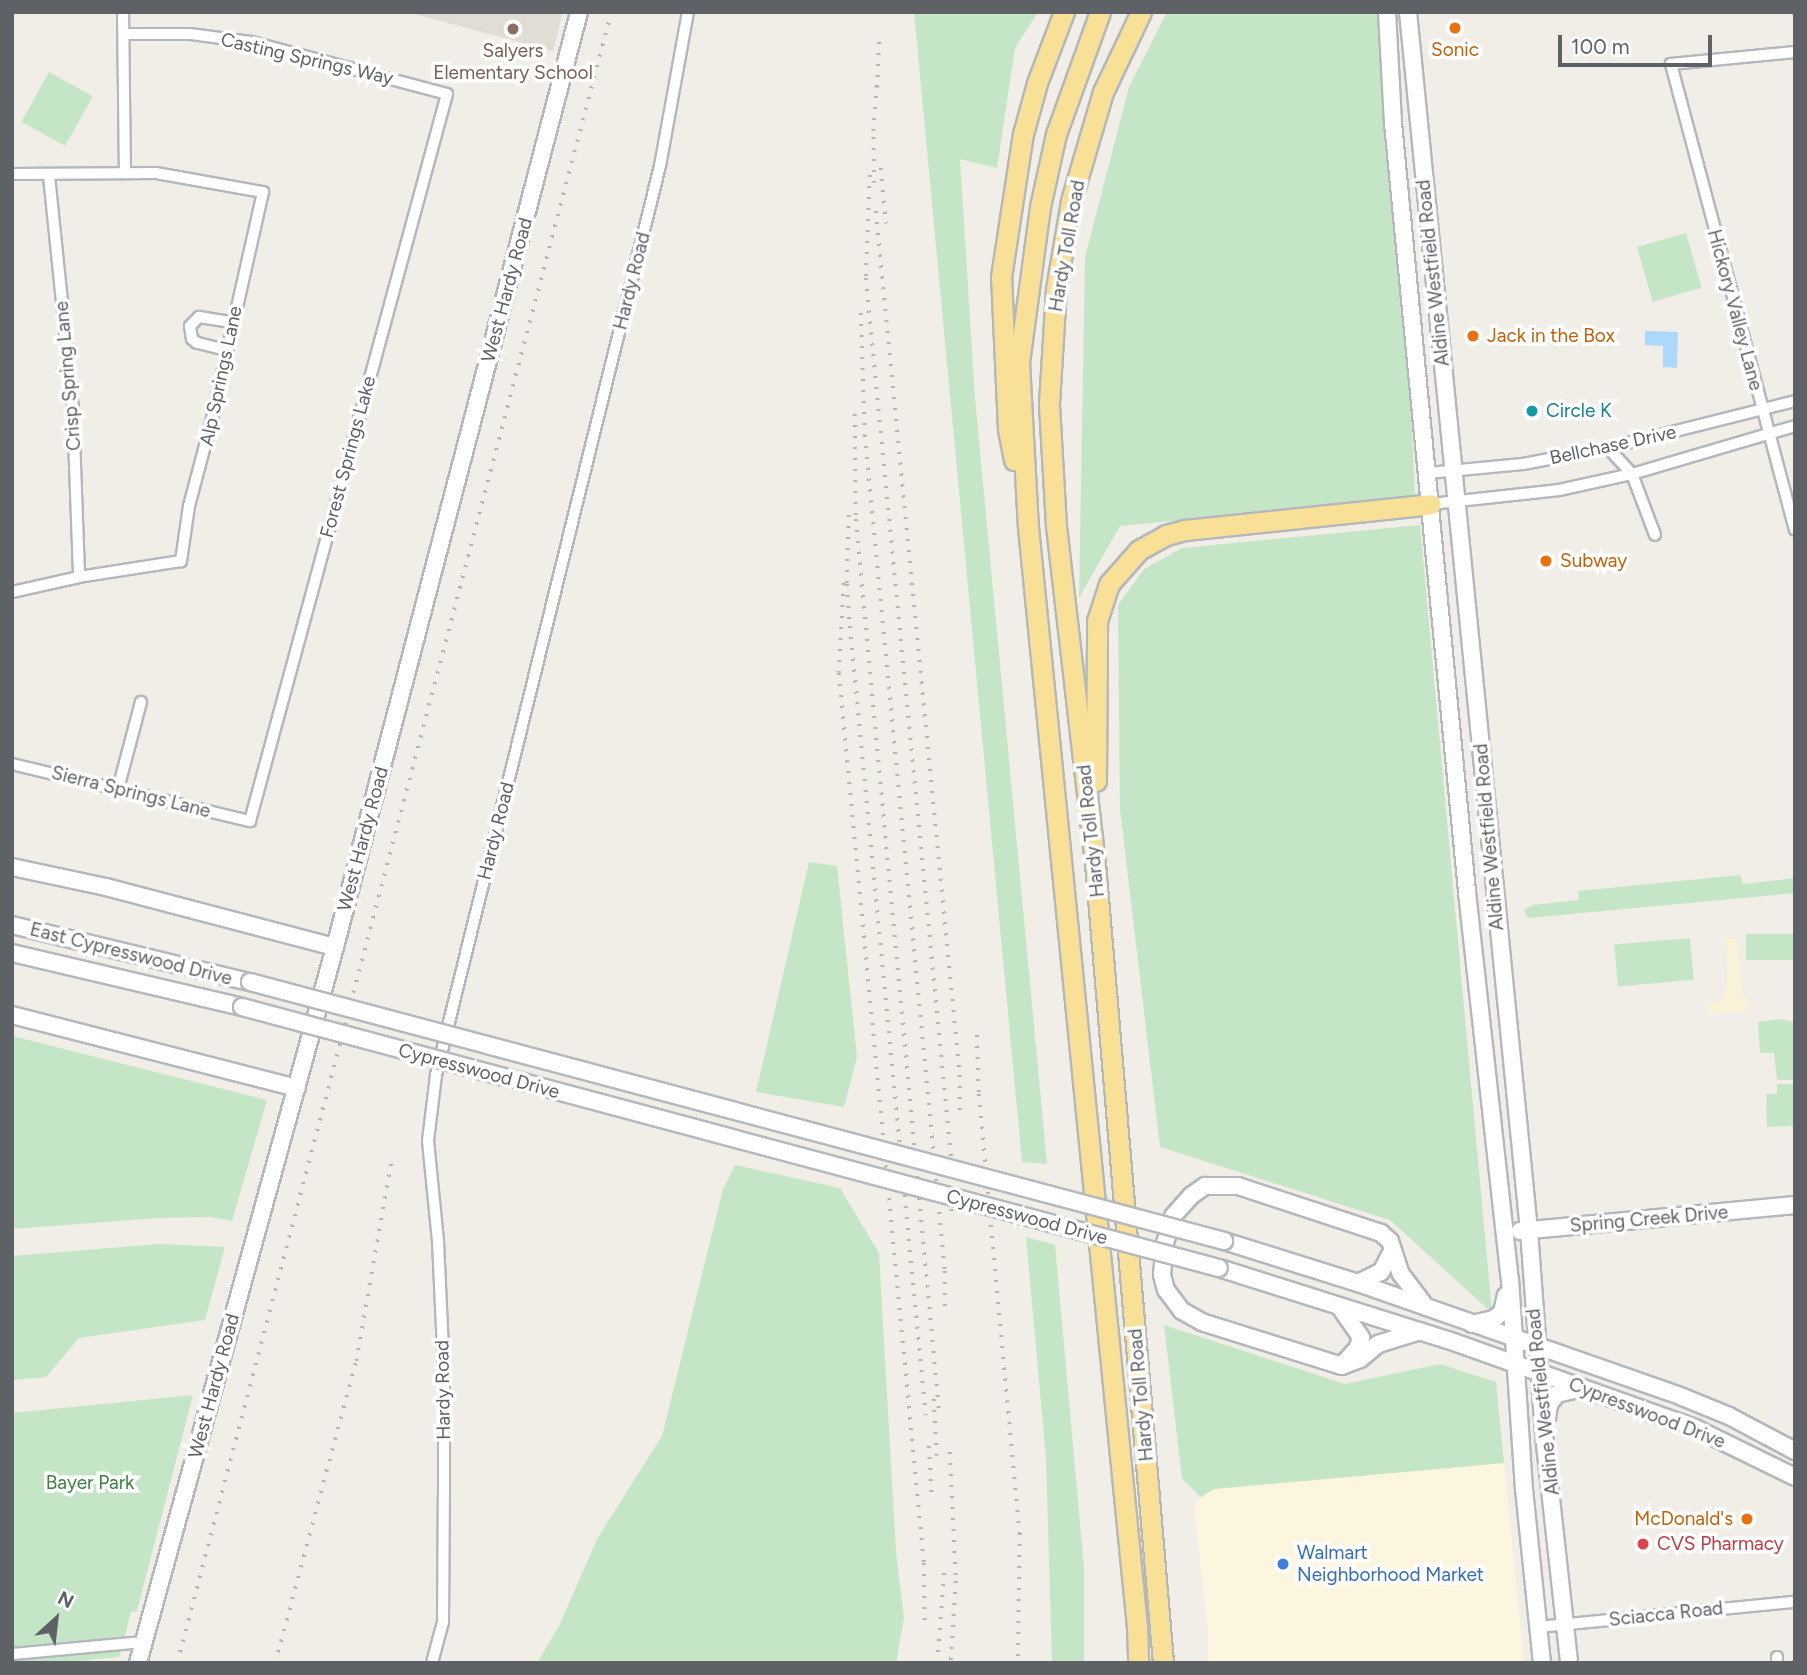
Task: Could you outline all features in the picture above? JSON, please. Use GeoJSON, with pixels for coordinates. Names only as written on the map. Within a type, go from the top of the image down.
{"type":"FeatureCollection","features":[{"type":"Feature","properties":{"kind":"highway"},"geometry":{"type":"LineString","coordinates":[[1028,527],[1008,429],[1001,277],[1023,134],[1037,83],[1064,12]]}},
{"type":"Feature","properties":{"kind":"highway","name":"Hardy Toll Road"},"geometry":{"type":"LineString","coordinates":[[1099,15],[1056,134],[1040,206],[1019,362],[1028,527],[1137,1627],[1138,1663]]}},
{"type":"Feature","properties":{"kind":"highway","name":"Hardy Toll Road"},"geometry":{"type":"LineString","coordinates":[[1137,21],[1103,92],[1072,201],[1056,289],[1049,405],[1056,526],[1096,863],[1163,1663]]}},
{"type":"Feature","properties":{"kind":"highway"},"geometry":{"type":"LineString","coordinates":[[1096,863],[1097,621],[1109,584],[1128,560],[1152,541],[1185,530],[1431,504]]}},
{"type":"Feature","properties":{"kind":"main road","name":"West Hardy Road"},"geometry":{"type":"LineString","coordinates":[[138,1663],[335,947],[579,12]]}},
{"type":"Feature","properties":{"kind":"main road","name":"Aldine Westfield Road"},"geometry":{"type":"LineString","coordinates":[[1387,12],[1403,212],[1467,892],[1510,1279],[1515,1365],[1542,1663]]}},
{"type":"Feature","properties":{"kind":"main road","name":"Aldine Westfield Road"},"geometry":{"type":"LineString","coordinates":[[1408,12],[1510,1063],[1529,1230],[1544,1435],[1569,1663]]}},
{"type":"Feature","properties":{"kind":"main road"},"geometry":{"type":"LineString","coordinates":[[1388,37],[1410,35]]}},
{"type":"Feature","properties":{"kind":"main road"},"geometry":{"type":"LineString","coordinates":[[1403,212],[1426,209]]}},
{"type":"Feature","properties":{"kind":"main road"},"geometry":{"type":"LineString","coordinates":[[1451,723],[1479,722]]}},
{"type":"Feature","properties":{"kind":"main road"},"geometry":{"type":"LineString","coordinates":[[12,867],[106,887],[335,947]]}},
{"type":"Feature","properties":{"kind":"main road"},"geometry":{"type":"LineString","coordinates":[[1467,892],[1494,891]]}},
{"type":"Feature","properties":{"kind":"main road","name":"East Cypresswood Drive"},"geometry":{"type":"LineString","coordinates":[[12,925],[250,982]]}},
{"type":"Feature","properties":{"kind":"main road","name":"East Cypresswood Drive"},"geometry":{"type":"LineString","coordinates":[[12,953],[242,1007]]}},
{"type":"Feature","properties":{"kind":"main road"},"geometry":{"type":"LineString","coordinates":[[12,959],[61,963]]}},
{"type":"Feature","properties":{"kind":"main road","name":"Cypresswood Drive"},"geometry":{"type":"LineString","coordinates":[[250,982],[1224,1241],[1359,1283],[1514,1340],[1680,1396],[1767,1435],[1795,1451]]}},
{"type":"Feature","properties":{"kind":"main road","name":"Cypresswood Drive"},"geometry":{"type":"LineString","coordinates":[[242,1007],[1219,1268],[1420,1331],[1695,1428],[1795,1478]]}},
{"type":"Feature","properties":{"kind":"main road"},"geometry":{"type":"LineString","coordinates":[[12,1015],[296,1088]]}},
{"type":"Feature","properties":{"kind":"main road"},"geometry":{"type":"LineString","coordinates":[[1484,1063],[1510,1063]]}},
{"type":"Feature","properties":{"kind":"main road"},"geometry":{"type":"LineString","coordinates":[[1420,1331],[1378,1345],[1360,1359],[1342,1366],[1202,1322],[1182,1311],[1166,1290],[1162,1275],[1165,1243],[1173,1216],[1192,1195],[1205,1186],[1238,1186],[1381,1233],[1390,1241],[1401,1274],[1426,1307]]}},
{"type":"Feature","properties":{"kind":"main road","name":"Spring Creek Drive"},"geometry":{"type":"LineString","coordinates":[[1504,1231],[1795,1205]]}},
{"type":"Feature","properties":{"kind":"main road"},"geometry":{"type":"LineString","coordinates":[[1359,1283],[1381,1272],[1392,1251]]}},
{"type":"Feature","properties":{"kind":"main road"},"geometry":{"type":"LineString","coordinates":[[1471,1324],[1488,1322],[1502,1311],[1510,1279]]}},
{"type":"Feature","properties":{"kind":"main road"},"geometry":{"type":"LineString","coordinates":[[1339,1306],[1361,1338],[1357,1349],[1342,1366]]}},
{"type":"Feature","properties":{"kind":"main road"},"geometry":{"type":"LineString","coordinates":[[1544,1435],[1549,1404],[1557,1394],[1584,1388]]}},
{"type":"Feature","properties":{"kind":"main road"},"geometry":{"type":"LineString","coordinates":[[1756,1457],[1767,1435]]}},
{"type":"Feature","properties":{"kind":"street"},"geometry":{"type":"LineString","coordinates":[[12,174],[49,176],[125,173],[123,12]]}},
{"type":"Feature","properties":{"kind":"street","name":"Hardy Road"},"geometry":{"type":"LineString","coordinates":[[432,1663],[443,1622],[444,1494],[444,1373],[438,1241],[428,1141],[436,1075],[660,166],[688,12]]}},
{"type":"Feature","properties":{"kind":"street","name":"Casting Springs Way"},"geometry":{"type":"LineString","coordinates":[[124,34],[190,34],[251,42],[447,94]]}},
{"type":"Feature","properties":{"kind":"street","name":"Hickory Valley Lane"},"geometry":{"type":"LineString","coordinates":[[1795,52],[1671,64],[1795,530]]}},
{"type":"Feature","properties":{"kind":"street","name":"Forest Springs Lake"},"geometry":{"type":"LineString","coordinates":[[250,821],[447,94]]}},
{"type":"Feature","properties":{"kind":"street","name":"Alp Springs Lane"},"geometry":{"type":"LineString","coordinates":[[79,576],[181,561],[189,506],[212,419],[263,192],[182,176],[125,173]]}},
{"type":"Feature","properties":{"kind":"street","name":"Crisp Spring Lane"},"geometry":{"type":"LineString","coordinates":[[49,176],[73,411],[79,576]]}},
{"type":"Feature","properties":{"kind":"street"},"geometry":{"type":"LineString","coordinates":[[226,350],[197,343],[192,339],[190,326],[199,317],[232,322]]}},
{"type":"Feature","properties":{"kind":"street","name":"Bellchase Drive"},"geometry":{"type":"LineString","coordinates":[[1428,473],[1523,464],[1608,449],[1795,401]]}},
{"type":"Feature","properties":{"kind":"street","name":"Bellchase Drive"},"geometry":{"type":"LineString","coordinates":[[1431,504],[1559,490],[1632,474],[1795,426]]}},
{"type":"Feature","properties":{"kind":"street"},"geometry":{"type":"LineString","coordinates":[[1608,449],[1632,474],[1655,535]]}},
{"type":"Feature","properties":{"kind":"street"},"geometry":{"type":"LineString","coordinates":[[12,592],[79,576]]}},
{"type":"Feature","properties":{"kind":"street"},"geometry":{"type":"LineString","coordinates":[[118,789],[141,702]]}},
{"type":"Feature","properties":{"kind":"street","name":"Sierra Springs Lane"},"geometry":{"type":"LineString","coordinates":[[12,764],[250,821]]}},
{"type":"Feature","properties":{"kind":"street","name":"Sciacca Road"},"geometry":{"type":"LineString","coordinates":[[1538,1627],[1795,1602]]}},
{"type":"Feature","properties":{"kind":"street"},"geometry":{"type":"LineString","coordinates":[[12,1654],[143,1642]]}},
{"type":"Feature","properties":{"kind":"shaded area","name":"Salyers Elementary School"},"geometry":{"type":"Polygon","coordinates":[[[406,12],[563,12],[553,51],[406,12]]]}},
{"type":"Feature","properties":{"kind":"shaded area"},"geometry":{"type":"Polygon","coordinates":[[[1504,1463],[1524,1663],[1208,1663],[1208,1632],[1194,1506],[1201,1497],[1213,1489],[1504,1463]]]}},
{"type":"Feature","properties":{"kind":"green space"},"geometry":{"type":"Polygon","coordinates":[[[914,12],[1038,12],[1015,48],[997,168],[960,159],[975,398],[1047,1164],[1022,1162],[914,12]]]}},
{"type":"Feature","properties":{"kind":"green space"},"geometry":{"type":"Polygon","coordinates":[[[1167,12],[1378,12],[1411,406],[1415,498],[1120,526],[1079,598],[1085,257],[1129,87],[1167,12]]]}},
{"type":"Feature","properties":{"kind":"green space"},"geometry":{"type":"Polygon","coordinates":[[[49,72],[93,96],[65,146],[21,122],[49,72]]]}},
{"type":"Feature","properties":{"kind":"green space"},"geometry":{"type":"Polygon","coordinates":[[[1686,233],[1702,288],[1653,302],[1637,247],[1686,233]]]}},
{"type":"Feature","properties":{"kind":"green space"},"geometry":{"type":"Polygon","coordinates":[[[1420,525],[1492,1313],[1390,1220],[1160,1147],[1120,809],[1118,605],[1144,569],[1182,548],[1420,525]]]}},
{"type":"Feature","properties":{"kind":"green space"},"geometry":{"type":"Polygon","coordinates":[[[809,862],[837,866],[857,1057],[844,1107],[756,1092],[809,862]]]}},
{"type":"Feature","properties":{"kind":"green space"},"geometry":{"type":"Polygon","coordinates":[[[1740,875],[1743,884],[1795,878],[1795,893],[1528,918],[1524,910],[1533,905],[1579,900],[1578,891],[1740,875]]]}},
{"type":"Feature","properties":{"kind":"green space"},"geometry":{"type":"Polygon","coordinates":[[[1746,934],[1795,934],[1795,960],[1746,960],[1746,934]]]}},
{"type":"Feature","properties":{"kind":"green space"},"geometry":{"type":"Polygon","coordinates":[[[1690,938],[1694,980],[1618,986],[1614,945],[1690,938]]]}},
{"type":"Feature","properties":{"kind":"green space"},"geometry":{"type":"Polygon","coordinates":[[[1780,1019],[1795,1022],[1795,1080],[1777,1080],[1774,1053],[1760,1053],[1758,1022],[1780,1019]]]}},
{"type":"Feature","properties":{"kind":"green space"},"geometry":{"type":"Polygon","coordinates":[[[12,1036],[267,1100],[232,1221],[210,1217],[158,1218],[12,1229],[12,1036]]]}},
{"type":"Feature","properties":{"kind":"green space"},"geometry":{"type":"Polygon","coordinates":[[[1777,1084],[1795,1084],[1795,1126],[1767,1127],[1766,1094],[1777,1094],[1777,1084]]]}},
{"type":"Feature","properties":{"kind":"green space"},"geometry":{"type":"Polygon","coordinates":[[[735,1165],[840,1188],[879,1253],[896,1552],[904,1618],[896,1663],[537,1663],[560,1624],[597,1539],[662,1436],[723,1189],[735,1165]]]}},
{"type":"Feature","properties":{"kind":"green space"},"geometry":{"type":"Polygon","coordinates":[[[1026,1237],[1055,1245],[1084,1567],[1084,1663],[1052,1663],[1046,1458],[1026,1237]]]}},
{"type":"Feature","properties":{"kind":"green space"},"geometry":{"type":"Polygon","coordinates":[[[159,1244],[225,1247],[205,1320],[79,1338],[46,1377],[12,1380],[12,1256],[159,1244]]]}},
{"type":"Feature","properties":{"kind":"green space"},"geometry":{"type":"Polygon","coordinates":[[[1164,1325],[1345,1384],[1440,1364],[1496,1382],[1504,1463],[1214,1489],[1201,1497],[1182,1479],[1164,1325]]]}},
{"type":"Feature","properties":{"kind":"green space","name":"Bayer Park"},"geometry":{"type":"Polygon","coordinates":[[[193,1395],[137,1611],[131,1612],[119,1657],[58,1663],[12,1663],[12,1413],[193,1395]]]}},
{"type":"Feature","properties":{"kind":"sand"},"geometry":{"type":"Polygon","coordinates":[[[1737,938],[1742,996],[1748,998],[1749,1010],[1709,1014],[1707,1004],[1719,1002],[1726,991],[1728,949],[1722,939],[1737,938]]]}},
{"type":"Feature","properties":{"kind":"water"},"geometry":{"type":"Polygon","coordinates":[[[1645,331],[1678,332],[1677,368],[1663,367],[1663,346],[1645,345],[1645,331]]]}},
{"type":"Feature","properties":{"kind":"railway"},"geometry":{"type":"LineString","coordinates":[[177,1663],[611,12]]}},
{"type":"Feature","properties":{"kind":"railway"},"geometry":{"type":"LineString","coordinates":[[877,88],[879,35]]}},
{"type":"Feature","properties":{"kind":"railway"},"geometry":{"type":"LineString","coordinates":[[874,183],[873,131],[877,78]]}},
{"type":"Feature","properties":{"kind":"railway"},"geometry":{"type":"LineString","coordinates":[[881,168],[886,224]]}},
{"type":"Feature","properties":{"kind":"railway"},"geometry":{"type":"LineString","coordinates":[[870,175],[866,278],[951,1154],[952,1218]]}},
{"type":"Feature","properties":{"kind":"railway"},"geometry":{"type":"LineString","coordinates":[[876,211],[960,1075],[960,1117]]}},
{"type":"Feature","properties":{"kind":"railway"},"geometry":{"type":"LineString","coordinates":[[861,313],[865,435],[945,1271],[945,1311]]}},
{"type":"Feature","properties":{"kind":"railway"},"geometry":{"type":"LineString","coordinates":[[855,414],[856,519],[939,1409]]}},
{"type":"Feature","properties":{"kind":"railway"},"geometry":{"type":"LineString","coordinates":[[849,515],[847,584],[850,626],[926,1415]]}},
{"type":"Feature","properties":{"kind":"railway"},"geometry":{"type":"LineString","coordinates":[[844,583],[839,673],[924,1563],[925,1623]]}},
{"type":"Feature","properties":{"kind":"railway"},"geometry":{"type":"LineString","coordinates":[[977,1035],[979,1094],[1020,1533],[1018,1663]]}},
{"type":"Feature","properties":{"kind":"railway"},"geometry":{"type":"LineString","coordinates":[[275,1663],[356,1361],[391,1163]]}},
{"type":"Feature","properties":{"kind":"railway"},"geometry":{"type":"LineString","coordinates":[[934,1399],[937,1456]]}},
{"type":"Feature","properties":{"kind":"railway"},"geometry":{"type":"LineString","coordinates":[[929,1446],[932,1499]]}},
{"type":"Feature","properties":{"kind":"railway"},"geometry":{"type":"LineString","coordinates":[[950,1452],[956,1581],[951,1663]]}},
{"type":"Feature","properties":{"kind":"railway"},"geometry":{"type":"LineString","coordinates":[[937,1663],[944,1573]]}},
{"type":"Feature","properties":{"kind":"place","name":"Sonic"},"geometry":{"type":"Point","coordinates":[1455,28]}},
{"type":"Feature","properties":{"kind":"place","name":"Salyers Elementary School"},"geometry":{"type":"Point","coordinates":[513,29]}},
{"type":"Feature","properties":{"kind":"place","name":"Jack in the Box"},"geometry":{"type":"Point","coordinates":[1473,336]}},
{"type":"Feature","properties":{"kind":"place","name":"Circle K"},"geometry":{"type":"Point","coordinates":[1532,411]}},
{"type":"Feature","properties":{"kind":"place","name":"Subway"},"geometry":{"type":"Point","coordinates":[1546,561]}},
{"type":"Feature","properties":{"kind":"place","name":"McDonald's"},"geometry":{"type":"Point","coordinates":[1747,1519]}},
{"type":"Feature","properties":{"kind":"place","name":"CVS Pharmacy"},"geometry":{"type":"Point","coordinates":[1643,1544]}},
{"type":"Feature","properties":{"kind":"place","name":"Walmart Neighborhood Market"},"geometry":{"type":"Point","coordinates":[1283,1564]}}]}
